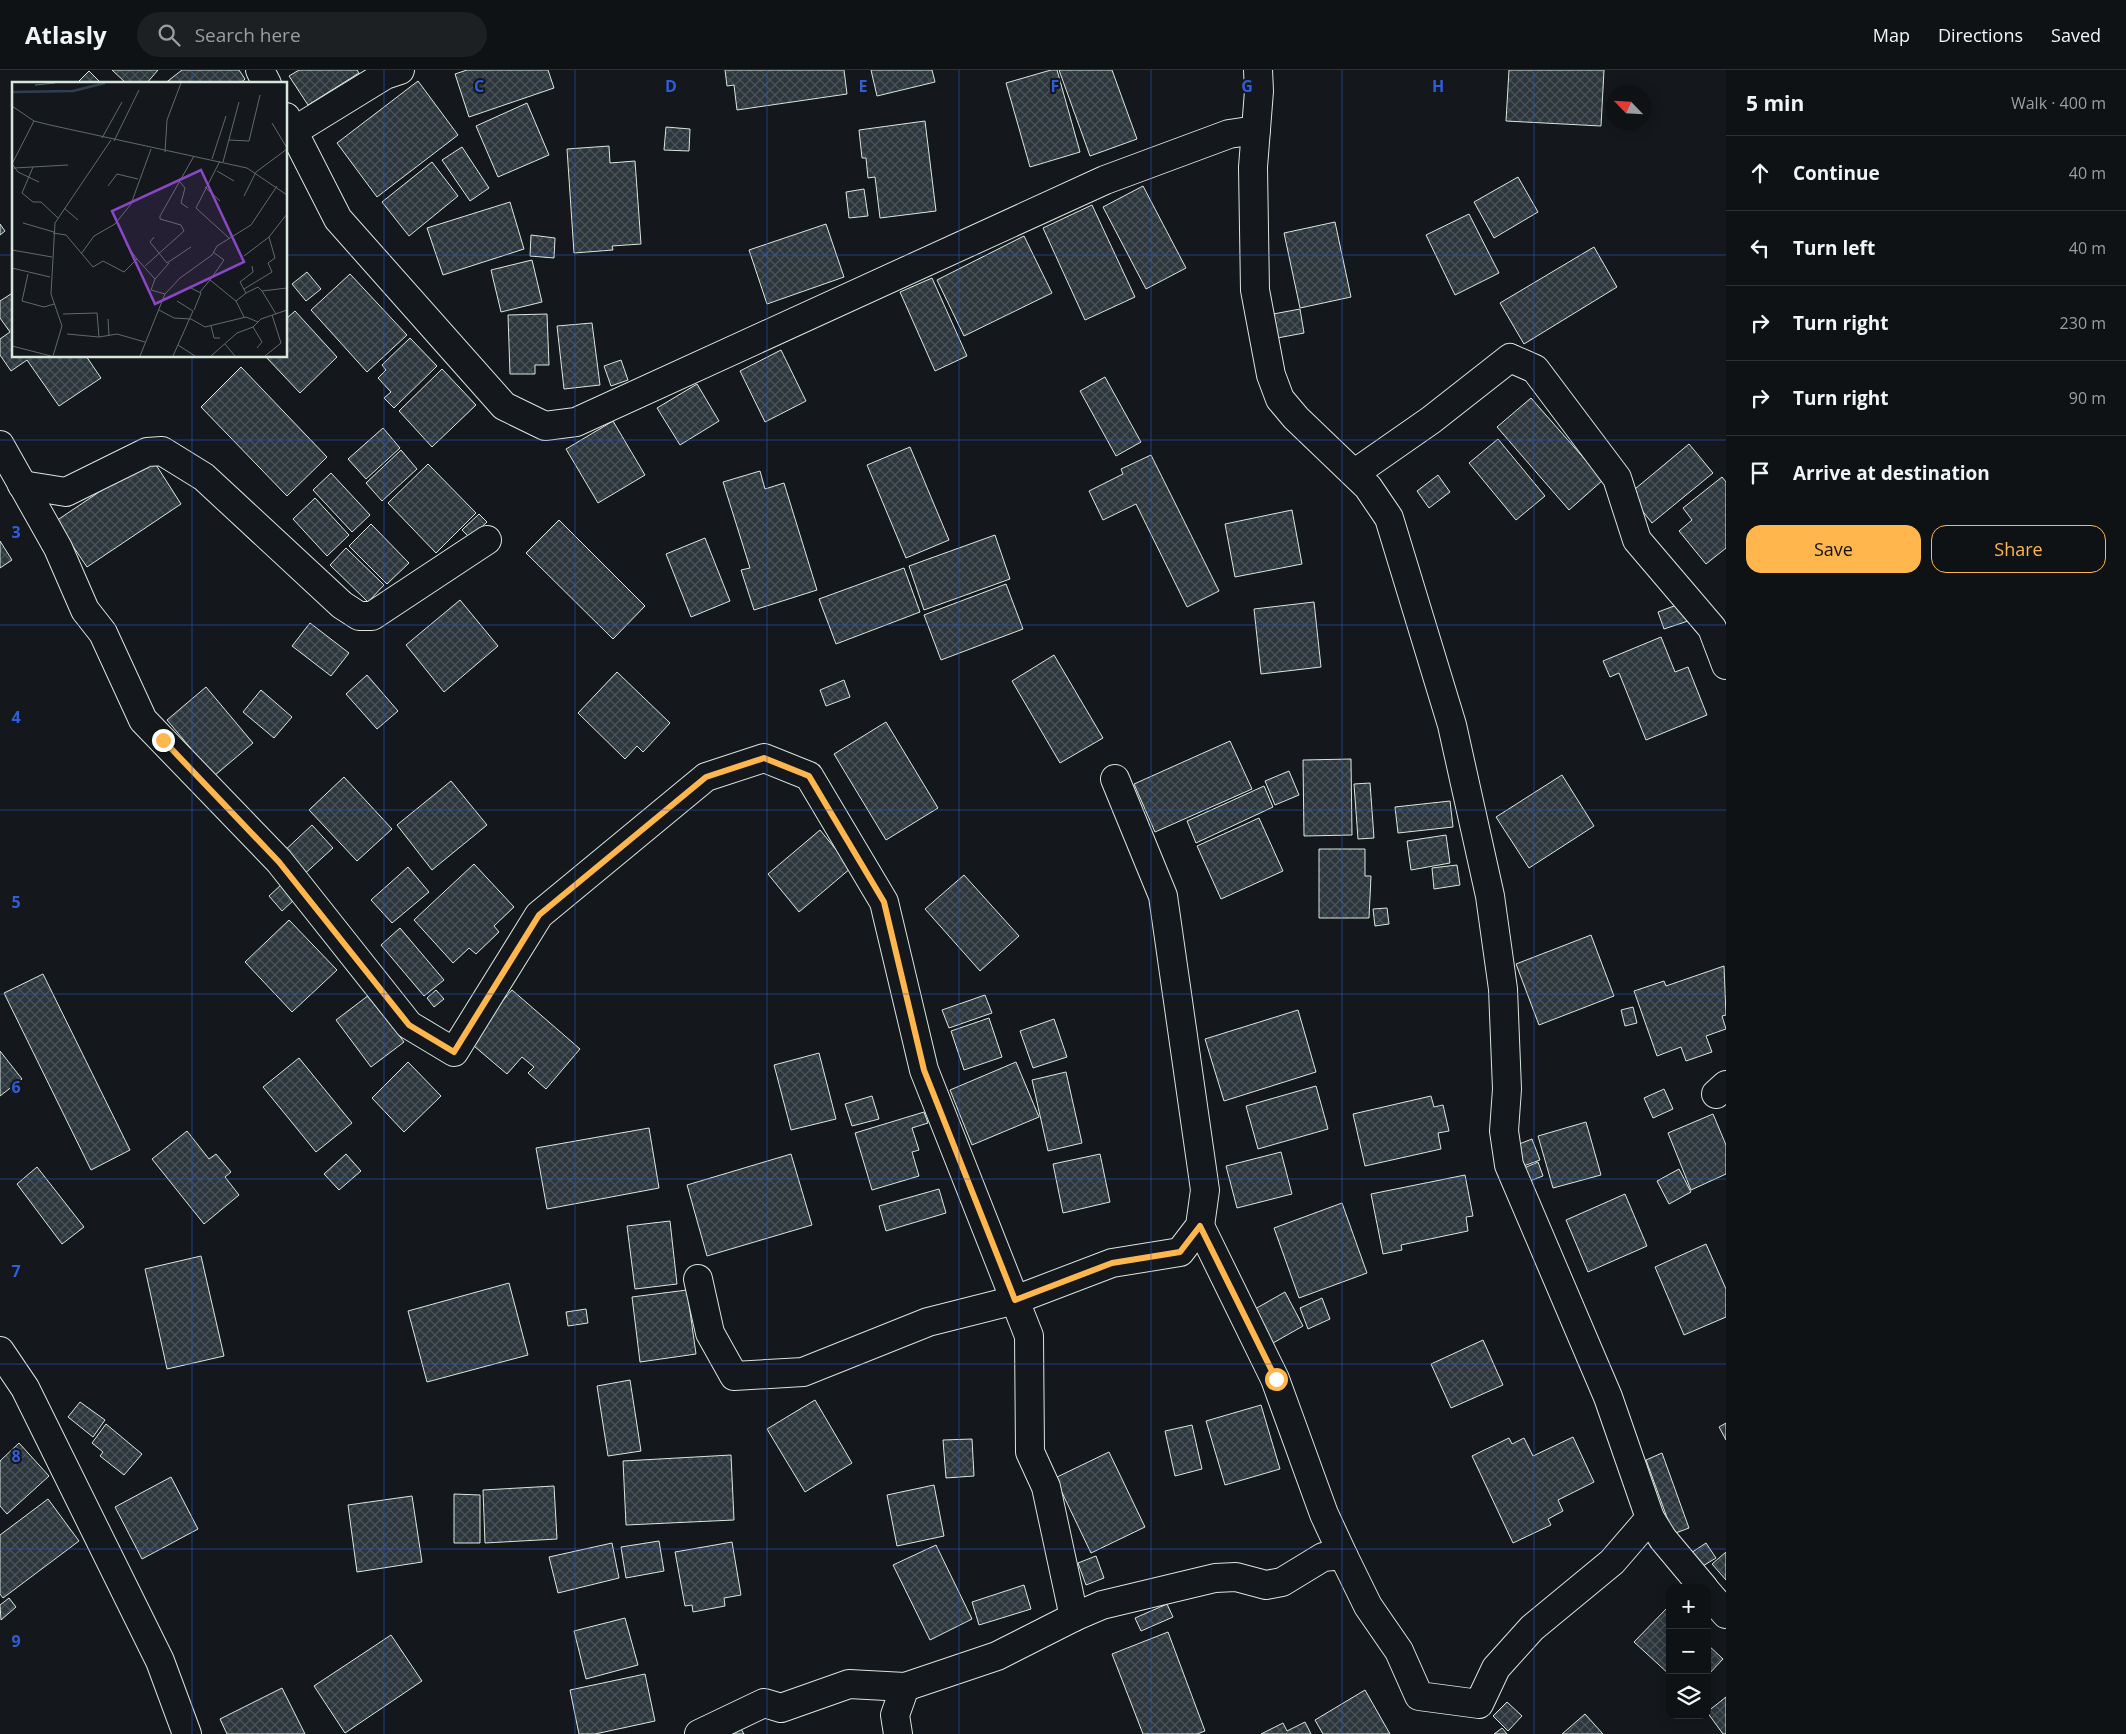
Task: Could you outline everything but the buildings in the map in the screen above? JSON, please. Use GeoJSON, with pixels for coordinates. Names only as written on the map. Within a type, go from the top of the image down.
{"type":"FeatureCollection","features":[{"type":"Feature","properties":{"kind":"street"},"geometry":{"type":"LineString","coordinates":[[260,70],[267,82]]}},
{"type":"Feature","properties":{"kind":"street"},"geometry":{"type":"LineString","coordinates":[[400,70],[385,75],[290,124],[338,219],[504,406],[545,426],[576,422],[1105,180],[1229,134],[1256,130]]}},
{"type":"Feature","properties":{"kind":"street"},"geometry":{"type":"LineString","coordinates":[[1258,70],[1259,91],[1253,167],[1255,290],[1271,375],[1280,399],[1296,418],[1368,487],[1388,518],[1452,726],[1490,896],[1503,989],[1507,1089],[1504,1131],[1509,1165],[1608,1397],[1650,1518],[1663,1539],[1701,1584]]}},
{"type":"Feature","properties":{"kind":"street"},"geometry":{"type":"LineString","coordinates":[[1355,473],[1431,420],[1510,358],[1535,369],[1617,478],[1637,540],[1712,628],[1726,665]]}},
{"type":"Feature","properties":{"kind":"street"},"geometry":{"type":"LineString","coordinates":[[0,445],[58,548],[86,610],[103,633],[143,720],[279,862],[409,1025],[454,1052],[539,915],[706,777],[764,758],[809,776],[884,902],[924,1070],[1030,1336],[1030,1452],[1046,1487],[1074,1617]]}},
{"type":"Feature","properties":{"kind":"street"},"geometry":{"type":"LineString","coordinates":[[22,485],[66,492],[146,452],[162,451],[204,476],[342,605],[359,616],[372,616],[487,540]]}},
{"type":"Feature","properties":{"kind":"street"},"geometry":{"type":"LineString","coordinates":[[698,1279],[710,1333],[734,1376],[803,1372],[928,1322],[1015,1300],[1112,1263],[1180,1252],[1200,1226],[1205,1190],[1164,896],[1115,779]]}},
{"type":"Feature","properties":{"kind":"street"},"geometry":{"type":"LineString","coordinates":[[1200,1226],[1276,1379],[1324,1514],[1343,1555],[1368,1606],[1399,1651],[1419,1696],[1479,1704],[1496,1668],[1526,1635],[1612,1562],[1650,1518]]}},
{"type":"Feature","properties":{"kind":"street"},"geometry":{"type":"LineString","coordinates":[[0,1351],[25,1388],[160,1661],[187,1734]]}},
{"type":"Feature","properties":{"kind":"street"},"geometry":{"type":"LineString","coordinates":[[699,1734],[764,1703],[781,1708],[849,1684],[905,1687],[997,1656],[1102,1605],[1215,1578],[1236,1577],[1266,1585],[1282,1582],[1323,1558],[1343,1555]]}},
{"type":"Feature","properties":{"kind":"street"},"geometry":{"type":"LineString","coordinates":[[1711,1597],[1726,1614]]}},
{"type":"Feature","properties":{"kind":"street"},"geometry":{"type":"LineString","coordinates":[[898,1734],[895,1715],[905,1687]]}},
{"type":"Feature","properties":{"kind":"route"},"geometry":{"type":"LineString","coordinates":[[163,740],[279,862],[409,1025],[454,1052],[539,915],[706,777],[764,758],[809,776],[884,902],[924,1070],[1015,1300],[1112,1263],[1180,1252],[1200,1226],[1276,1379]]}}]}
